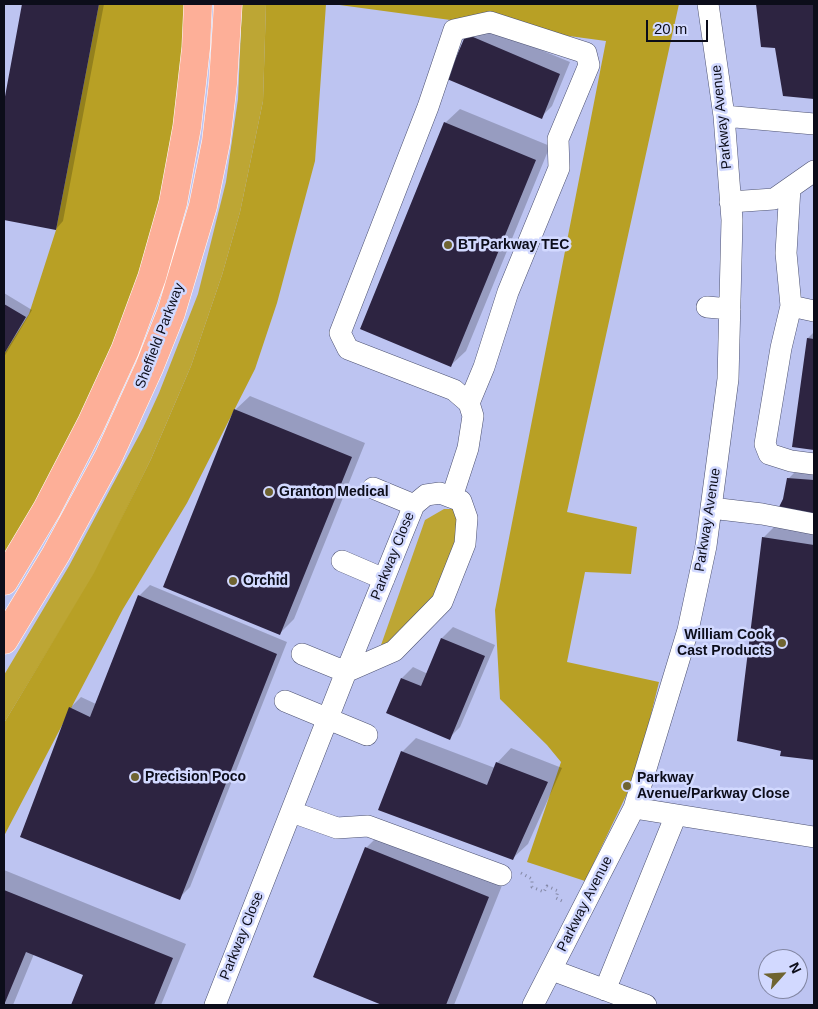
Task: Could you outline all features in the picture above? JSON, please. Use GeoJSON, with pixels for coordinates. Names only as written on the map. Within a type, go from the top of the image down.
{"type":"FeatureCollection","features":[{"type":"Feature","properties":{"kind":"highway","name":"Sheffield Parkway"},"geometry":{"type":"LineString","coordinates":[[4,581],[47,509],[91,424],[125,350],[152,277],[173,203],[187,127],[196,48],[198,4]]}},
{"type":"Feature","properties":{"kind":"highway","name":"Sheffield Parkway"},"geometry":{"type":"LineString","coordinates":[[4,640],[56,554],[108,458],[149,368],[171,313],[203,206],[216,142],[223,83],[228,4]]}},
{"type":"Feature","properties":{"kind":"street","name":"Parkway Avenue"},"geometry":{"type":"LineString","coordinates":[[533,1005],[634,808],[688,630],[706,546],[728,379],[730,309],[730,202],[724,116],[708,4]]}},
{"type":"Feature","properties":{"kind":"street"},"geometry":{"type":"LineString","coordinates":[[302,654],[346,672],[394,650],[442,602],[465,544],[467,518],[461,501],[452,498],[468,448],[472,416],[468,403],[454,390],[348,349],[340,333],[428,107],[454,30],[490,22],[586,53],[590,65],[558,139],[559,168],[508,292],[484,367],[468,403]]}},
{"type":"Feature","properties":{"kind":"street"},"geometry":{"type":"LineString","coordinates":[[724,116],[814,124]]}},
{"type":"Feature","properties":{"kind":"street"},"geometry":{"type":"LineString","coordinates":[[730,202],[774,199],[814,171]]}},
{"type":"Feature","properties":{"kind":"street"},"geometry":{"type":"LineString","coordinates":[[790,188],[786,253],[791,306],[781,348],[765,444],[769,454],[792,461],[814,464]]}},
{"type":"Feature","properties":{"kind":"street"},"geometry":{"type":"LineString","coordinates":[[791,306],[814,311]]}},
{"type":"Feature","properties":{"kind":"street"},"geometry":{"type":"LineString","coordinates":[[707,307],[730,309]]}},
{"type":"Feature","properties":{"kind":"street"},"geometry":{"type":"LineString","coordinates":[[373,488],[414,505]]}},
{"type":"Feature","properties":{"kind":"street","name":"Parkway Close"},"geometry":{"type":"LineString","coordinates":[[215,1005],[414,505],[426,494],[440,493],[452,498]]}},
{"type":"Feature","properties":{"kind":"street"},"geometry":{"type":"LineString","coordinates":[[711,508],[762,514],[814,524]]}},
{"type":"Feature","properties":{"kind":"street"},"geometry":{"type":"LineString","coordinates":[[342,561],[384,579]]}},
{"type":"Feature","properties":{"kind":"street"},"geometry":{"type":"LineString","coordinates":[[285,701],[367,735]]}},
{"type":"Feature","properties":{"kind":"street"},"geometry":{"type":"LineString","coordinates":[[634,808],[814,837]]}},
{"type":"Feature","properties":{"kind":"street"},"geometry":{"type":"LineString","coordinates":[[292,812],[337,828],[368,826],[501,876]]}},
{"type":"Feature","properties":{"kind":"street"},"geometry":{"type":"LineString","coordinates":[[605,990],[676,815]]}},
{"type":"Feature","properties":{"kind":"street"},"geometry":{"type":"LineString","coordinates":[[552,970],[645,1005]]}},
{"type":"Feature","properties":{"kind":"path"},"geometry":{"type":"LineString","coordinates":[[501,876],[514,871],[532,879],[532,887],[544,892],[547,886],[558,891],[556,898],[581,909]]}},
{"type":"Feature","properties":{"kind":"shaded area"},"geometry":{"type":"Polygon","coordinates":[[[4,4],[814,4],[814,1005],[4,1005],[4,4]]]}},
{"type":"Feature","properties":{"kind":"shaded area"},"geometry":{"type":"Polygon","coordinates":[[[99,4],[186,4],[187,65],[154,241],[99,383],[68,448],[4,560],[4,354],[29,314],[56,230],[99,4]]]}},
{"type":"Feature","properties":{"kind":"shaded area"},"geometry":{"type":"Polygon","coordinates":[[[242,4],[266,4],[263,101],[240,212],[222,275],[191,366],[151,459],[95,573],[4,723],[4,675],[69,566],[143,428],[159,393],[198,294],[226,182],[238,99],[242,4]]]}},
{"type":"Feature","properties":{"kind":"shaded area"},"geometry":{"type":"Polygon","coordinates":[[[266,4],[326,4],[315,161],[277,303],[255,369],[187,503],[123,609],[4,836],[4,723],[94,573],[151,459],[191,366],[222,275],[240,212],[263,101],[266,4]]]}},
{"type":"Feature","properties":{"kind":"shaded area"},"geometry":{"type":"Polygon","coordinates":[[[332,4],[679,4],[567,512],[637,527],[631,574],[585,572],[567,662],[659,682],[636,775],[585,881],[527,862],[561,762],[547,745],[500,699],[495,610],[606,41],[332,4]]]}},
{"type":"Feature","properties":{"kind":"shaded area"},"geometry":{"type":"Polygon","coordinates":[[[444,509],[457,509],[465,520],[437,605],[374,665],[425,520],[444,509]]]}},
{"type":"Feature","properties":{"kind":"building"},"geometry":{"type":"Polygon","coordinates":[[[22,4],[99,4],[56,230],[4,220],[4,102],[22,4]]]}},
{"type":"Feature","properties":{"kind":"building"},"geometry":{"type":"Polygon","coordinates":[[[756,4],[814,4],[814,99],[783,96],[775,48],[761,47],[756,4]]]}},
{"type":"Feature","properties":{"kind":"building"},"geometry":{"type":"Polygon","coordinates":[[[466,34],[560,74],[542,119],[447,79],[466,34]]]}},
{"type":"Feature","properties":{"kind":"building","name":"BT Parkway TEC"},"geometry":{"type":"Polygon","coordinates":[[[444,122],[536,160],[451,367],[360,329],[444,122]]]}},
{"type":"Feature","properties":{"kind":"building"},"geometry":{"type":"Polygon","coordinates":[[[4,304],[26,317],[4,354],[4,304]]]}},
{"type":"Feature","properties":{"kind":"building"},"geometry":{"type":"Polygon","coordinates":[[[807,338],[814,339],[814,450],[792,447],[807,338]]]}},
{"type":"Feature","properties":{"kind":"building","name":"Granton Medical"},"geometry":{"type":"Polygon","coordinates":[[[234,409],[352,457],[280,635],[163,587],[234,409]]]}},
{"type":"Feature","properties":{"kind":"building"},"geometry":{"type":"Polygon","coordinates":[[[787,478],[814,480],[814,517],[778,509],[783,499],[787,478]]]}},
{"type":"Feature","properties":{"kind":"building","name":"William Cook Cast Products"},"geometry":{"type":"Polygon","coordinates":[[[762,537],[814,545],[814,760],[780,756],[781,751],[737,741],[762,537]]]}},
{"type":"Feature","properties":{"kind":"building","name":"Precision Poco"},"geometry":{"type":"Polygon","coordinates":[[[138,595],[277,654],[180,900],[20,837],[69,707],[90,717],[138,595]]]}},
{"type":"Feature","properties":{"kind":"building"},"geometry":{"type":"Polygon","coordinates":[[[441,638],[485,656],[450,740],[386,713],[401,678],[421,686],[441,638]]]}},
{"type":"Feature","properties":{"kind":"building"},"geometry":{"type":"Polygon","coordinates":[[[401,751],[487,785],[496,762],[548,782],[513,860],[378,810],[401,751]]]}},
{"type":"Feature","properties":{"kind":"building"},"geometry":{"type":"Polygon","coordinates":[[[365,847],[489,897],[446,1005],[382,1005],[313,977],[365,847]]]}},
{"type":"Feature","properties":{"kind":"building"},"geometry":{"type":"Polygon","coordinates":[[[4,890],[173,958],[154,1005],[71,1005],[83,975],[26,952],[4,1005],[4,890]]]}},
{"type":"Feature","properties":{"kind":"place","name":"BT Parkway TEC"},"geometry":{"type":"Point","coordinates":[448,245]}},
{"type":"Feature","properties":{"kind":"place","name":"Granton Medical"},"geometry":{"type":"Point","coordinates":[269,492]}},
{"type":"Feature","properties":{"kind":"place","name":"Orchid"},"geometry":{"type":"Point","coordinates":[233,581]}},
{"type":"Feature","properties":{"kind":"place","name":"William Cook Cast Products"},"geometry":{"type":"Point","coordinates":[782,643]}},
{"type":"Feature","properties":{"kind":"place","name":"Precision Poco"},"geometry":{"type":"Point","coordinates":[135,777]}},
{"type":"Feature","properties":{"kind":"place","name":"Parkway Avenue/Parkway Close"},"geometry":{"type":"Point","coordinates":[627,786]}}]}
